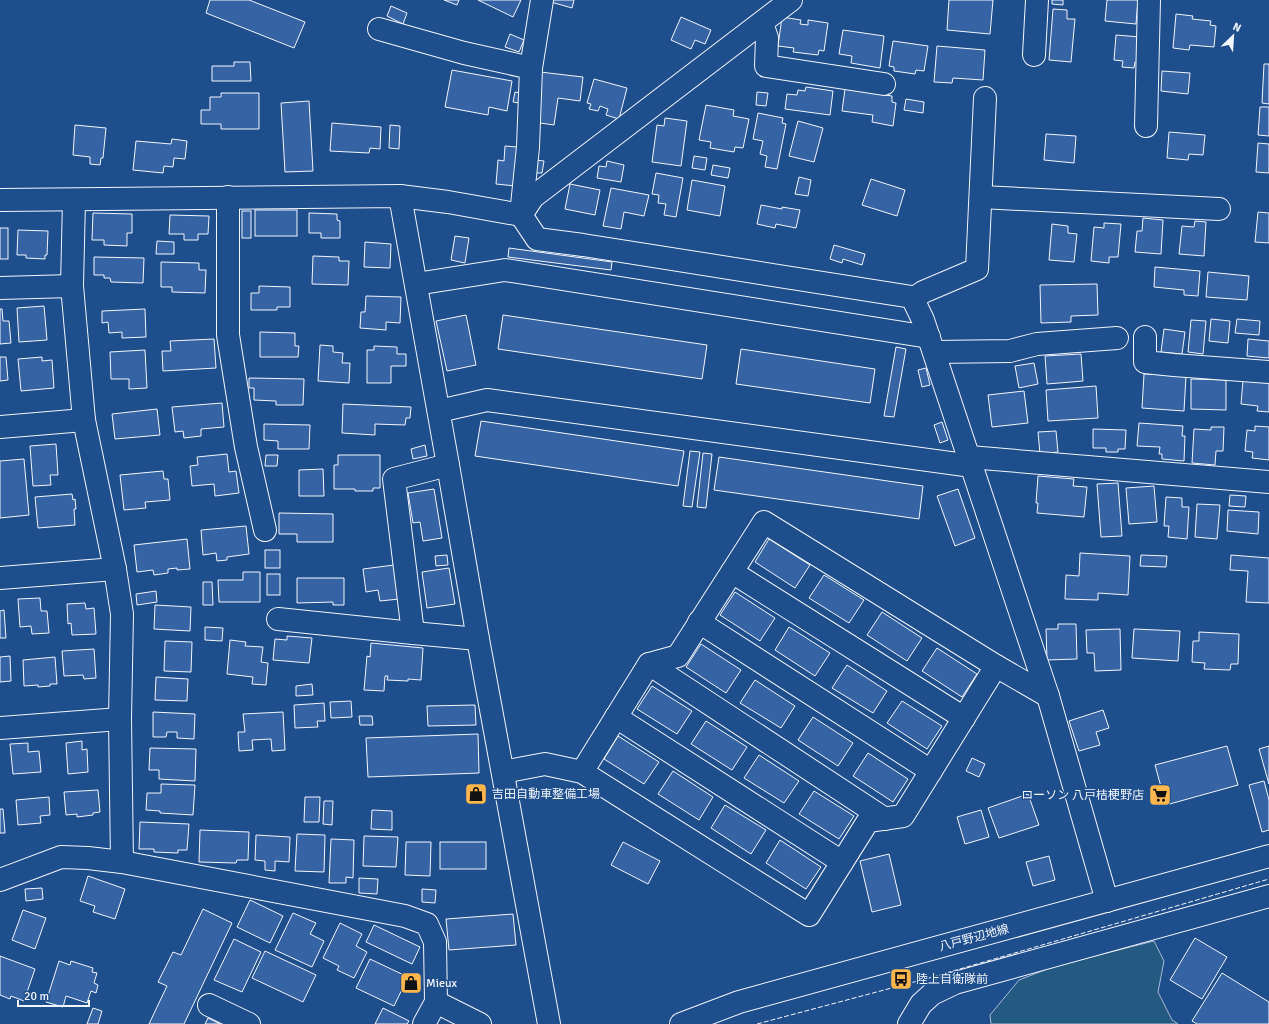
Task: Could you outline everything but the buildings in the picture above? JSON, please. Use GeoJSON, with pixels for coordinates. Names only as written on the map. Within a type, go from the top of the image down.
{"type":"FeatureCollection","features":[{"type":"Feature","properties":{"kind":"street"},"geometry":{"type":"LineString","coordinates":[[542,0],[531,68],[528,146],[521,215],[537,240],[583,245],[912,297],[932,344],[1048,696],[1107,901]]}},
{"type":"Feature","properties":{"kind":"street"},"geometry":{"type":"LineString","coordinates":[[521,215],[533,197],[791,0]]}},
{"type":"Feature","properties":{"kind":"street"},"geometry":{"type":"LineString","coordinates":[[1034,55],[1037,0]]}},
{"type":"Feature","properties":{"kind":"street"},"geometry":{"type":"LineString","coordinates":[[1146,126],[1149,0]]}},
{"type":"Feature","properties":{"kind":"street"},"geometry":{"type":"LineString","coordinates":[[762,23],[767,38],[766,66],[884,84]]}},
{"type":"Feature","properties":{"kind":"street"},"geometry":{"type":"LineString","coordinates":[[379,29],[464,53],[531,68]]}},
{"type":"Feature","properties":{"kind":"street"},"geometry":{"type":"LineString","coordinates":[[913,299],[924,292],[977,269],[986,98]]}},
{"type":"Feature","properties":{"kind":"street"},"geometry":{"type":"LineString","coordinates":[[0,200],[400,196],[448,202],[521,215]]}},
{"type":"Feature","properties":{"kind":"street"},"geometry":{"type":"LineString","coordinates":[[400,196],[478,639],[549,1024]]}},
{"type":"Feature","properties":{"kind":"street"},"geometry":{"type":"LineString","coordinates":[[228,197],[228,334],[246,447],[265,530]]}},
{"type":"Feature","properties":{"kind":"street"},"geometry":{"type":"LineString","coordinates":[[981,197],[1219,209]]}},
{"type":"Feature","properties":{"kind":"street"},"geometry":{"type":"LineString","coordinates":[[74,200],[72,286],[84,420],[115,569],[122,614],[120,719],[122,862]]}},
{"type":"Feature","properties":{"kind":"street"},"geometry":{"type":"LineString","coordinates":[[416,284],[505,270],[932,344],[1010,351],[1037,344],[1117,338]]}},
{"type":"Feature","properties":{"kind":"street"},"geometry":{"type":"LineString","coordinates":[[0,288],[72,286]]}},
{"type":"Feature","properties":{"kind":"street"},"geometry":{"type":"LineString","coordinates":[[1145,337],[1145,362],[1269,372]]}},
{"type":"Feature","properties":{"kind":"street"},"geometry":{"type":"LineString","coordinates":[[439,411],[487,400],[970,462],[1269,482]]}},
{"type":"Feature","properties":{"kind":"street"},"geometry":{"type":"LineString","coordinates":[[0,427],[84,420]]}},
{"type":"Feature","properties":{"kind":"street"},"geometry":{"type":"LineString","coordinates":[[413,633],[394,479],[448,465]]}},
{"type":"Feature","properties":{"kind":"street"},"geometry":{"type":"LineString","coordinates":[[582,772],[649,664],[678,656],[764,522],[996,666],[1048,696]]}},
{"type":"Feature","properties":{"kind":"street"},"geometry":{"type":"LineString","coordinates":[[0,578],[115,569]]}},
{"type":"Feature","properties":{"kind":"street"},"geometry":{"type":"LineString","coordinates":[[732,572],[964,718]]}},
{"type":"Feature","properties":{"kind":"street"},"geometry":{"type":"LineString","coordinates":[[278,619],[478,639]]}},
{"type":"Feature","properties":{"kind":"street"},"geometry":{"type":"LineString","coordinates":[[699,622],[931,771]]}},
{"type":"Feature","properties":{"kind":"street"},"geometry":{"type":"LineString","coordinates":[[649,664],[885,819]]}},
{"type":"Feature","properties":{"kind":"street"},"geometry":{"type":"LineString","coordinates":[[503,772],[545,764],[582,772],[810,915],[868,821],[903,816],[996,666]]}},
{"type":"Feature","properties":{"kind":"street"},"geometry":{"type":"LineString","coordinates":[[616,717],[842,862]]}},
{"type":"Feature","properties":{"kind":"street"},"geometry":{"type":"LineString","coordinates":[[0,728],[120,719]]}},
{"type":"Feature","properties":{"kind":"street","name":"八戸野辺地線"},"geometry":{"type":"LineString","coordinates":[[681,1024],[739,1002],[1269,856]]}},
{"type":"Feature","properties":{"kind":"street"},"geometry":{"type":"LineString","coordinates":[[0,880],[61,857],[88,858],[122,862],[405,916],[427,924],[435,942],[436,1002],[424,1024]]}},
{"type":"Feature","properties":{"kind":"street"},"geometry":{"type":"LineString","coordinates":[[909,1024],[921,1004],[932,994],[956,983],[1269,896]]}},
{"type":"Feature","properties":{"kind":"street"},"geometry":{"type":"LineString","coordinates":[[436,1002],[480,1024]]}},
{"type":"Feature","properties":{"kind":"street"},"geometry":{"type":"LineString","coordinates":[[209,1005],[249,1024]]}},
{"type":"Feature","properties":{"kind":"shaded area"},"geometry":{"type":"Polygon","coordinates":[[[1154,941],[1164,961],[1158,992],[1172,1020],[1178,1024],[991,1024],[990,1015],[1019,980],[1055,966],[1154,941]]]}},
{"type":"Feature","properties":{"kind":"fence"},"geometry":{"type":"LineString","coordinates":[[757,1024],[929,978],[1269,879]]}},
{"type":"Feature","properties":{"kind":"place","name":"吉田自動車整備工場"},"geometry":{"type":"Point","coordinates":[476,794]}},
{"type":"Feature","properties":{"kind":"place","name":"ローソン 八戸桔梗野店"},"geometry":{"type":"Point","coordinates":[1160,795]}},
{"type":"Feature","properties":{"kind":"place","name":"陸上自衛隊前"},"geometry":{"type":"Point","coordinates":[901,979]}},
{"type":"Feature","properties":{"kind":"place","name":"Mieux"},"geometry":{"type":"Point","coordinates":[411,983]}}]}
